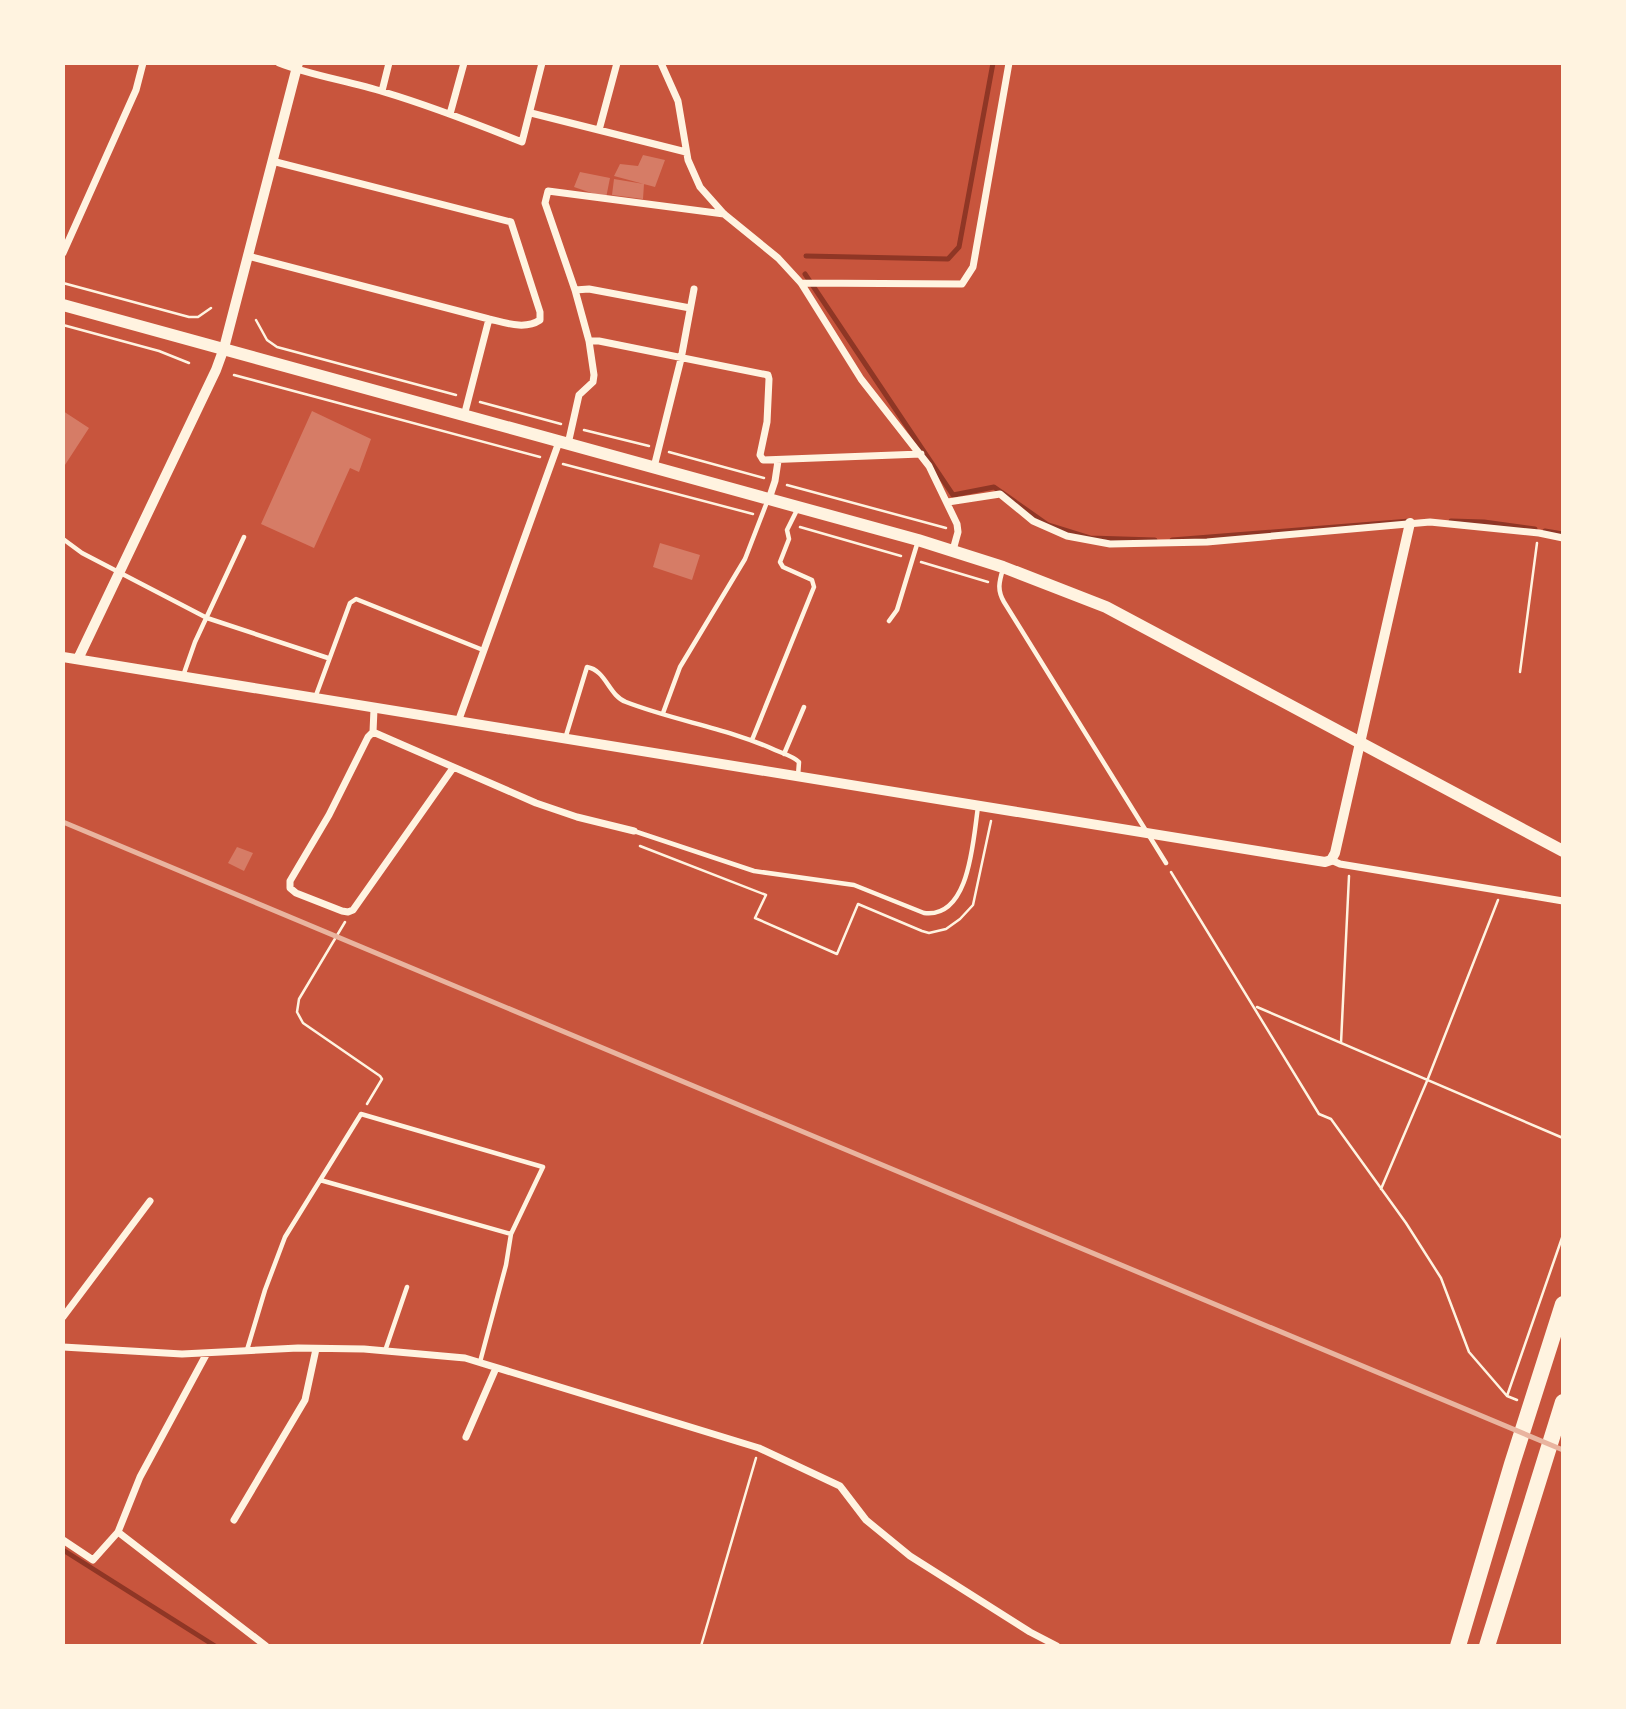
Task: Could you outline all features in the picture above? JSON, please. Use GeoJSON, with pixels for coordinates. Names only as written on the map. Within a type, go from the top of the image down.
{"type":"FeatureCollection","features":[{"type":"Feature","properties":{"kind":"highway"},"geometry":{"type":"LineString","coordinates":[[1458,1646],[1563,1304]]}},
{"type":"Feature","properties":{"kind":"highway"},"geometry":{"type":"LineString","coordinates":[[1487,1646],[1563,1402]]}},
{"type":"Feature","properties":{"kind":"main road"},"geometry":{"type":"LineString","coordinates":[[63,305],[918,540],[1003,567],[1106,607],[1563,851]]}},
{"type":"Feature","properties":{"kind":"street"},"geometry":{"type":"LineString","coordinates":[[63,253],[136,90],[143,63]]}},
{"type":"Feature","properties":{"kind":"street"},"geometry":{"type":"LineString","coordinates":[[279,63],[382,91],[522,142],[542,63]]}},
{"type":"Feature","properties":{"kind":"street"},"geometry":{"type":"LineString","coordinates":[[382,91],[389,63]]}},
{"type":"Feature","properties":{"kind":"street"},"geometry":{"type":"LineString","coordinates":[[450,114],[464,63]]}},
{"type":"Feature","properties":{"kind":"street"},"geometry":{"type":"LineString","coordinates":[[599,130],[617,63]]}},
{"type":"Feature","properties":{"kind":"street"},"geometry":{"type":"LineString","coordinates":[[661,63],[678,101],[686,152],[700,187],[724,214],[778,258],[802,284],[861,379],[920,454],[948,502],[958,532],[953,550]]}},
{"type":"Feature","properties":{"kind":"street"},"geometry":{"type":"LineString","coordinates":[[802,284],[962,285],[973,267],[1009,63]]}},
{"type":"Feature","properties":{"kind":"street"},"geometry":{"type":"LineString","coordinates":[[78,659],[216,370],[297,66]]}},
{"type":"Feature","properties":{"kind":"street"},"geometry":{"type":"LineString","coordinates":[[531,113],[686,152]]}},
{"type":"Feature","properties":{"kind":"street"},"geometry":{"type":"LineString","coordinates":[[248,256],[489,319],[524,326],[540,320],[540,312],[511,222],[272,161]]}},
{"type":"Feature","properties":{"kind":"street"},"geometry":{"type":"LineString","coordinates":[[458,722],[579,395],[593,382],[589,341],[575,290],[545,203],[548,191],[724,214]]}},
{"type":"Feature","properties":{"kind":"street"},"geometry":{"type":"LineString","coordinates":[[575,290],[589,289],[690,309]]}},
{"type":"Feature","properties":{"kind":"street"},"geometry":{"type":"LineString","coordinates":[[654,467],[681,359],[694,289]]}},
{"type":"Feature","properties":{"kind":"street"},"geometry":{"type":"LineString","coordinates":[[464,416],[489,319]]}},
{"type":"Feature","properties":{"kind":"street"},"geometry":{"type":"LineString","coordinates":[[589,341],[768,375],[767,422],[760,455],[763,460],[920,454]]}},
{"type":"Feature","properties":{"kind":"street"},"geometry":{"type":"LineString","coordinates":[[769,499],[778,461]]}},
{"type":"Feature","properties":{"kind":"street"},"geometry":{"type":"LineString","coordinates":[[948,502],[1000,494],[1033,521],[1067,536],[1110,544],[1207,542],[1410,523],[1442,523],[1563,538]]}},
{"type":"Feature","properties":{"kind":"street"},"geometry":{"type":"LineString","coordinates":[[1331,860],[1335,853],[1410,523]]}},
{"type":"Feature","properties":{"kind":"street"},"geometry":{"type":"LineString","coordinates":[[63,657],[1325,862],[1331,860],[1348,866],[1563,901]]}},
{"type":"Feature","properties":{"kind":"street"},"geometry":{"type":"LineString","coordinates":[[374,709],[373,732],[290,881],[290,888],[296,893],[348,912],[358,905],[453,768]]}},
{"type":"Feature","properties":{"kind":"street"},"geometry":{"type":"LineString","coordinates":[[373,732],[536,803],[577,817],[634,831]]}},
{"type":"Feature","properties":{"kind":"street"},"geometry":{"type":"LineString","coordinates":[[63,1317],[150,1201]]}},
{"type":"Feature","properties":{"kind":"street"},"geometry":{"type":"LineString","coordinates":[[63,1347],[181,1354],[316,1349],[385,1351],[464,1358],[759,1448],[841,1486],[866,1520],[910,1556],[1056,1646]]}},
{"type":"Feature","properties":{"kind":"street"},"geometry":{"type":"LineString","coordinates":[[234,1520],[305,1400],[316,1349]]}},
{"type":"Feature","properties":{"kind":"street"},"geometry":{"type":"LineString","coordinates":[[63,1540],[93,1560],[118,1532],[140,1477],[207,1353]]}},
{"type":"Feature","properties":{"kind":"street"},"geometry":{"type":"LineString","coordinates":[[466,1437],[496,1368]]}},
{"type":"Feature","properties":{"kind":"street"},"geometry":{"type":"LineString","coordinates":[[118,1532],[267,1646]]}},
{"type":"Feature","properties":{"kind":"lane"},"geometry":{"type":"LineString","coordinates":[[663,713],[680,667],[745,559],[769,499]]}},
{"type":"Feature","properties":{"kind":"lane"},"geometry":{"type":"LineString","coordinates":[[752,740],[814,587],[812,580],[783,567],[780,562],[789,539],[787,530],[798,507]]}},
{"type":"Feature","properties":{"kind":"lane"},"geometry":{"type":"LineString","coordinates":[[183,677],[187,659],[205,617],[244,537]]}},
{"type":"Feature","properties":{"kind":"lane"},"geometry":{"type":"LineString","coordinates":[[63,539],[82,553],[205,617],[328,659]]}},
{"type":"Feature","properties":{"kind":"lane"},"geometry":{"type":"LineString","coordinates":[[889,621],[897,610],[918,540]]}},
{"type":"Feature","properties":{"kind":"lane"},"geometry":{"type":"LineString","coordinates":[[1003,567],[999,583],[999,594],[1003,602],[1166,863]]}},
{"type":"Feature","properties":{"kind":"lane"},"geometry":{"type":"LineString","coordinates":[[314,699],[350,603],[356,599],[483,650]]}},
{"type":"Feature","properties":{"kind":"lane"},"geometry":{"type":"LineString","coordinates":[[564,740],[587,667],[599,672],[622,701],[752,740],[794,757],[799,762],[798,776]]}},
{"type":"Feature","properties":{"kind":"lane"},"geometry":{"type":"LineString","coordinates":[[784,754],[804,707]]}},
{"type":"Feature","properties":{"kind":"lane"},"geometry":{"type":"LineString","coordinates":[[634,831],[754,871],[854,885],[933,915],[950,907],[960,893],[978,805]]}},
{"type":"Feature","properties":{"kind":"lane"},"geometry":{"type":"LineString","coordinates":[[247,1351],[265,1290],[285,1237],[361,1114],[543,1167],[511,1234],[506,1265],[480,1363]]}},
{"type":"Feature","properties":{"kind":"lane"},"geometry":{"type":"LineString","coordinates":[[320,1180],[511,1234]]}},
{"type":"Feature","properties":{"kind":"lane"},"geometry":{"type":"LineString","coordinates":[[385,1351],[407,1287]]}},
{"type":"Feature","properties":{"kind":"path"},"geometry":{"type":"LineString","coordinates":[[63,283],[189,317],[198,317],[211,309]]}},
{"type":"Feature","properties":{"kind":"path"},"geometry":{"type":"LineString","coordinates":[[256,320],[269,342],[277,347],[460,396]]}},
{"type":"Feature","properties":{"kind":"path"},"geometry":{"type":"LineString","coordinates":[[63,325],[159,351],[189,363]]}},
{"type":"Feature","properties":{"kind":"path"},"geometry":{"type":"LineString","coordinates":[[234,375],[547,459]]}},
{"type":"Feature","properties":{"kind":"path"},"geometry":{"type":"LineString","coordinates":[[480,402],[565,425]]}},
{"type":"Feature","properties":{"kind":"path"},"geometry":{"type":"LineString","coordinates":[[580,429],[652,447]]}},
{"type":"Feature","properties":{"kind":"path"},"geometry":{"type":"LineString","coordinates":[[665,451],[765,478]]}},
{"type":"Feature","properties":{"kind":"path"},"geometry":{"type":"LineString","coordinates":[[784,484],[947,529]]}},
{"type":"Feature","properties":{"kind":"path"},"geometry":{"type":"LineString","coordinates":[[1520,672],[1539,533]]}},
{"type":"Feature","properties":{"kind":"path"},"geometry":{"type":"LineString","coordinates":[[641,846],[766,895],[755,918],[837,954],[858,904],[929,933],[946,929],[960,919],[973,905],[991,821]]}},
{"type":"Feature","properties":{"kind":"path"},"geometry":{"type":"LineString","coordinates":[[1166,863],[1320,1114],[1331,1119],[1441,1278],[1469,1352],[1507,1396],[1518,1400]]}},
{"type":"Feature","properties":{"kind":"path"},"geometry":{"type":"LineString","coordinates":[[1341,1043],[1350,878],[1348,866]]}},
{"type":"Feature","properties":{"kind":"path"},"geometry":{"type":"LineString","coordinates":[[1381,1189],[1427,1081],[1501,891]]}},
{"type":"Feature","properties":{"kind":"path"},"geometry":{"type":"LineString","coordinates":[[348,912],[297,1006],[303,1023],[382,1079],[361,1114]]}},
{"type":"Feature","properties":{"kind":"path"},"geometry":{"type":"LineString","coordinates":[[1255,1007],[1563,1138]]}},
{"type":"Feature","properties":{"kind":"path"},"geometry":{"type":"LineString","coordinates":[[1507,1396],[1563,1235]]}},
{"type":"Feature","properties":{"kind":"path"},"geometry":{"type":"LineString","coordinates":[[701,1646],[759,1448]]}},
{"type":"Feature","properties":{"kind":"building"},"geometry":{"type":"Polygon","coordinates":[[[643,155],[665,160],[655,187],[614,176],[620,164],[638,166],[643,155]]]}},
{"type":"Feature","properties":{"kind":"building"},"geometry":{"type":"Polygon","coordinates":[[[580,172],[610,178],[606,198],[574,187],[580,172]]]}},
{"type":"Feature","properties":{"kind":"building"},"geometry":{"type":"Polygon","coordinates":[[[614,179],[644,184],[643,199],[612,195],[614,179]]]}},
{"type":"Feature","properties":{"kind":"building"},"geometry":{"type":"Polygon","coordinates":[[[63,411],[89,428],[63,468],[63,411]]]}},
{"type":"Feature","properties":{"kind":"building"},"geometry":{"type":"Polygon","coordinates":[[[312,411],[371,439],[359,472],[350,468],[314,548],[261,524],[312,411]]]}},
{"type":"Feature","properties":{"kind":"building"},"geometry":{"type":"Polygon","coordinates":[[[660,543],[700,555],[692,580],[653,567],[660,543]]]}},
{"type":"Feature","properties":{"kind":"building"},"geometry":{"type":"Polygon","coordinates":[[[237,847],[253,853],[244,871],[228,863],[237,847]]]}},
{"type":"Feature","properties":{"kind":"waterway"},"geometry":{"type":"LineString","coordinates":[[806,256],[948,259],[959,247],[993,63]]}},
{"type":"Feature","properties":{"kind":"waterway"},"geometry":{"type":"LineString","coordinates":[[805,274],[953,495],[994,487],[1048,525],[1090,538],[1155,540]]}},
{"type":"Feature","properties":{"kind":"waterway"},"geometry":{"type":"LineString","coordinates":[[1172,540],[1410,521]]}},
{"type":"Feature","properties":{"kind":"waterway"},"geometry":{"type":"LineString","coordinates":[[1451,521],[1484,522],[1535,529]]}},
{"type":"Feature","properties":{"kind":"waterway"},"geometry":{"type":"LineString","coordinates":[[1545,531],[1563,534]]}},
{"type":"Feature","properties":{"kind":"waterway"},"geometry":{"type":"LineString","coordinates":[[63,1550],[215,1646]]}},
{"type":"Feature","properties":{"kind":"railway"},"geometry":{"type":"LineString","coordinates":[[63,822],[1563,1450]]}}]}
